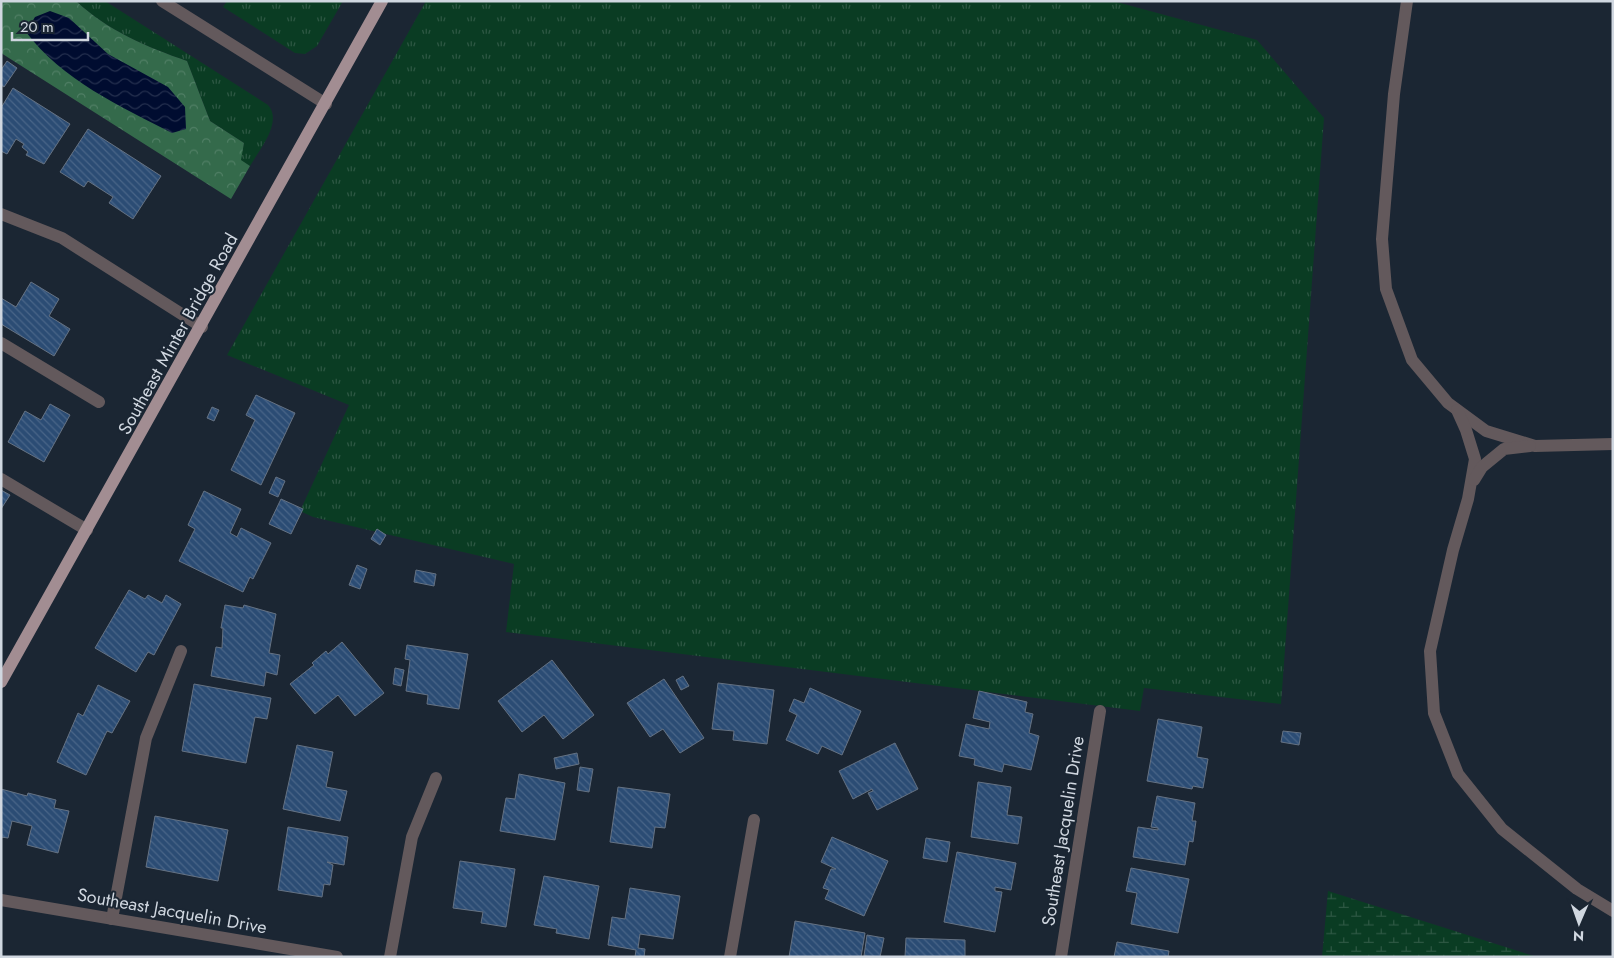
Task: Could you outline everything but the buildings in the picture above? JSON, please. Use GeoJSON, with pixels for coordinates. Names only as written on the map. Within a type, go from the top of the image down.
{"type":"FeatureCollection","features":[{"type":"Feature","properties":{"kind":"main road","name":"Southeast Minter Bridge Road"},"geometry":{"type":"LineString","coordinates":[[1,682],[202,327],[382,1]]}},
{"type":"Feature","properties":{"kind":"street"},"geometry":{"type":"LineString","coordinates":[[162,1],[326,104]]}},
{"type":"Feature","properties":{"kind":"street"},"geometry":{"type":"LineString","coordinates":[[1407,1],[1394,94],[1382,239],[1386,289],[1412,360],[1448,403],[1486,430],[1535,446]]}},
{"type":"Feature","properties":{"kind":"street"},"geometry":{"type":"LineString","coordinates":[[2,216],[62,238],[202,327]]}},
{"type":"Feature","properties":{"kind":"street"},"geometry":{"type":"LineString","coordinates":[[1,343],[99,402]]}},
{"type":"Feature","properties":{"kind":"street"},"geometry":{"type":"LineString","coordinates":[[1456,408],[1466,430],[1475,459],[1470,487],[1430,651],[1434,713],[1458,774],[1502,829],[1577,889],[1613,911]]}},
{"type":"Feature","properties":{"kind":"street"},"geometry":{"type":"LineString","coordinates":[[1470,487],[1482,467],[1504,449],[1535,446],[1613,444]]}},
{"type":"Feature","properties":{"kind":"street"},"geometry":{"type":"LineString","coordinates":[[1,479],[88,530]]}},
{"type":"Feature","properties":{"kind":"street"},"geometry":{"type":"LineString","coordinates":[[112,919],[146,738],[181,651]]}},
{"type":"Feature","properties":{"kind":"street","name":"Southeast Jacquelin Drive"},"geometry":{"type":"LineString","coordinates":[[1061,957],[1100,711]]}},
{"type":"Feature","properties":{"kind":"street"},"geometry":{"type":"LineString","coordinates":[[390,957],[412,837],[436,778]]}},
{"type":"Feature","properties":{"kind":"street"},"geometry":{"type":"LineString","coordinates":[[730,957],[754,820]]}},
{"type":"Feature","properties":{"kind":"street","name":"Southeast Jacquelin Drive"},"geometry":{"type":"LineString","coordinates":[[1,900],[337,957]]}},
{"type":"Feature","properties":{"kind":"green space"},"geometry":{"type":"Polygon","coordinates":[[[1,1],[76,1],[101,21],[128,37],[187,61],[210,121],[244,143],[241,160],[250,166],[231,199],[1,53],[1,1]]]}},
{"type":"Feature","properties":{"kind":"green space"},"geometry":{"type":"Polygon","coordinates":[[[76,1],[105,1],[268,105],[272,112],[272,127],[250,166],[240,160],[244,143],[210,121],[187,61],[128,37],[88,12],[76,1]]]}},
{"type":"Feature","properties":{"kind":"green space"},"geometry":{"type":"Polygon","coordinates":[[[227,1],[343,1],[317,46],[305,54],[295,53],[223,7],[227,1]]]}},
{"type":"Feature","properties":{"kind":"green space"},"geometry":{"type":"Polygon","coordinates":[[[426,1],[1113,1],[1257,40],[1324,118],[1281,704],[1144,688],[1140,711],[506,632],[514,564],[313,517],[300,511],[349,405],[227,355],[426,1]]]}},
{"type":"Feature","properties":{"kind":"green space"},"geometry":{"type":"Polygon","coordinates":[[[1328,891],[1537,957],[1322,957],[1328,891]]]}},
{"type":"Feature","properties":{"kind":"water"},"geometry":{"type":"Polygon","coordinates":[[[50,11],[69,18],[108,54],[168,87],[185,107],[186,129],[172,133],[113,102],[74,78],[56,64],[26,32],[35,17],[50,11]]]}}]}
